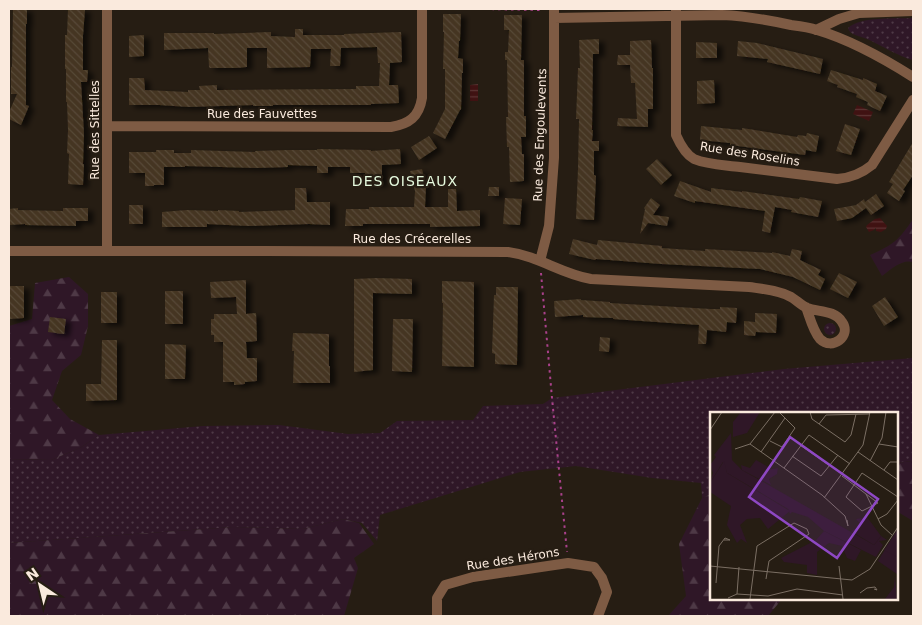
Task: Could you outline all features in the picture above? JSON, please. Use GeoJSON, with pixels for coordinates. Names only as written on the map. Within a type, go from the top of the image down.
{"type":"FeatureCollection","features":[{"type":"Feature","properties":{"kind":"street","name":"Rue des Sittelles"},"geometry":{"type":"LineString","coordinates":[[107,9],[107,251]]}},
{"type":"Feature","properties":{"kind":"street","name":"Rue des Fauvettes"},"geometry":{"type":"LineString","coordinates":[[107,126],[391,127],[404,124],[414,117],[421,105],[422,9]]}},
{"type":"Feature","properties":{"kind":"street"},"geometry":{"type":"LineString","coordinates":[[816,30],[842,18],[859,13],[913,11]]}},
{"type":"Feature","properties":{"kind":"street"},"geometry":{"type":"LineString","coordinates":[[554,12],[676,12],[734,15],[816,30],[859,46],[913,77]]}},
{"type":"Feature","properties":{"kind":"street","name":"Rue des Engoulevents"},"geometry":{"type":"LineString","coordinates":[[540,261],[549,226],[554,158],[554,12]]}},
{"type":"Feature","properties":{"kind":"street","name":"Rue des Roselins"},"geometry":{"type":"LineString","coordinates":[[676,12],[676,135],[679,144],[686,152],[693,158],[703,162],[837,179],[846,178],[856,175],[872,165],[913,100]]}},
{"type":"Feature","properties":{"kind":"street","name":"Rue des Crécerelles"},"geometry":{"type":"LineString","coordinates":[[9,251],[496,252],[519,254],[584,278],[598,280],[772,290],[791,297],[806,307]]}},
{"type":"Feature","properties":{"kind":"street","name":"Rue des Hérons"},"geometry":{"type":"LineString","coordinates":[[437,616],[437,598],[446,586],[474,577],[568,563],[594,567],[602,578],[606,592],[598,616]]}},
{"type":"Feature","properties":{"kind":"path"},"geometry":{"type":"LineString","coordinates":[[485,9],[554,12]]}},
{"type":"Feature","properties":{"kind":"path"},"geometry":{"type":"LineString","coordinates":[[540,261],[568,563]]}},
{"type":"Feature","properties":{"kind":"green space"},"geometry":{"type":"Polygon","coordinates":[[[913,18],[913,60],[853,34],[848,28],[854,24],[870,20],[913,18]]]}},
{"type":"Feature","properties":{"kind":"green space"},"geometry":{"type":"Polygon","coordinates":[[[913,219],[913,262],[901,263],[882,276],[870,255],[895,241],[913,219]]]}},
{"type":"Feature","properties":{"kind":"green space"},"geometry":{"type":"Polygon","coordinates":[[[69,277],[88,294],[88,326],[81,355],[62,371],[52,400],[70,419],[99,435],[80,448],[51,460],[9,459],[9,326],[32,319],[35,283],[69,277]]]}},
{"type":"Feature","properties":{"kind":"green space"},"geometry":{"type":"Polygon","coordinates":[[[832,323],[835,324],[835,334],[828,335],[825,334],[824,327],[825,324],[832,323]]]}},
{"type":"Feature","properties":{"kind":"green space"},"geometry":{"type":"Polygon","coordinates":[[[913,358],[913,461],[897,463],[897,412],[710,412],[710,494],[702,498],[701,483],[652,478],[576,466],[520,472],[380,515],[377,541],[362,523],[343,519],[303,529],[233,527],[9,543],[9,459],[51,460],[80,448],[99,435],[203,426],[279,425],[348,434],[380,433],[397,421],[473,420],[483,406],[543,404],[552,398],[784,369],[913,358]]]}},
{"type":"Feature","properties":{"kind":"green space"},"geometry":{"type":"Polygon","coordinates":[[[913,461],[913,521],[897,512],[897,463],[913,461]]]}},
{"type":"Feature","properties":{"kind":"green space"},"geometry":{"type":"Polygon","coordinates":[[[710,494],[710,600],[781,600],[768,616],[668,616],[686,596],[679,544],[702,498],[710,494]]]}},
{"type":"Feature","properties":{"kind":"green space"},"geometry":{"type":"Polygon","coordinates":[[[343,519],[359,523],[374,544],[354,558],[358,568],[344,616],[9,616],[9,543],[233,527],[303,529],[343,519]]]}},
{"type":"Feature","properties":{"kind":"shaded area"},"geometry":{"type":"Polygon","coordinates":[[[478,84],[478,101],[470,101],[470,85],[478,84]]]}},
{"type":"Feature","properties":{"kind":"shaded area"},"geometry":{"type":"Polygon","coordinates":[[[857,105],[873,112],[869,121],[853,114],[857,105]]]}},
{"type":"Feature","properties":{"kind":"shaded area"},"geometry":{"type":"Polygon","coordinates":[[[880,218],[887,226],[886,229],[881,232],[876,231],[876,228],[869,232],[866,227],[867,225],[880,218]]]}},
{"type":"Feature","properties":{"kind":"building"},"geometry":{"type":"Polygon","coordinates":[[[13,9],[27,9],[26,105],[29,106],[21,125],[9,119],[9,112],[17,94],[11,94],[13,9]]]}},
{"type":"Feature","properties":{"kind":"building"},"geometry":{"type":"Polygon","coordinates":[[[68,9],[85,9],[83,70],[88,70],[87,82],[81,82],[84,134],[83,185],[68,184],[69,154],[67,153],[65,35],[67,35],[68,9]]]}},
{"type":"Feature","properties":{"kind":"building"},"geometry":{"type":"Polygon","coordinates":[[[443,14],[461,14],[458,58],[463,59],[461,110],[445,139],[433,133],[445,109],[443,14]]]}},
{"type":"Feature","properties":{"kind":"building"},"geometry":{"type":"Polygon","coordinates":[[[504,15],[522,15],[521,60],[524,60],[524,116],[526,116],[526,137],[521,137],[522,154],[524,154],[524,181],[510,182],[506,117],[508,117],[507,60],[505,60],[505,52],[508,52],[509,30],[504,30],[504,15]]]}},
{"type":"Feature","properties":{"kind":"building"},"geometry":{"type":"Polygon","coordinates":[[[295,29],[303,29],[303,35],[401,32],[402,62],[390,63],[389,85],[398,85],[399,103],[189,107],[129,105],[129,78],[144,78],[145,90],[188,92],[188,90],[200,90],[199,86],[217,85],[217,90],[356,89],[356,86],[379,86],[380,63],[378,63],[377,47],[341,48],[340,66],[330,66],[331,49],[311,49],[310,67],[267,68],[267,48],[247,48],[247,67],[236,68],[210,68],[208,48],[164,50],[164,33],[271,32],[271,36],[295,37],[295,29]]]}},
{"type":"Feature","properties":{"kind":"building"},"geometry":{"type":"Polygon","coordinates":[[[144,35],[144,56],[129,57],[129,36],[144,35]]]}},
{"type":"Feature","properties":{"kind":"building"},"geometry":{"type":"Polygon","coordinates":[[[599,39],[599,54],[593,54],[592,141],[599,141],[599,151],[594,151],[594,175],[596,176],[594,220],[576,219],[579,119],[576,119],[578,68],[580,68],[579,40],[599,39]]]}},
{"type":"Feature","properties":{"kind":"building"},"geometry":{"type":"Polygon","coordinates":[[[651,40],[653,109],[648,109],[648,127],[617,126],[618,118],[637,119],[635,83],[631,83],[630,65],[617,65],[618,55],[630,55],[630,41],[651,40]]]}},
{"type":"Feature","properties":{"kind":"building"},"geometry":{"type":"Polygon","coordinates":[[[738,41],[757,43],[823,59],[820,74],[767,62],[768,59],[737,56],[738,41]]]}},
{"type":"Feature","properties":{"kind":"building"},"geometry":{"type":"Polygon","coordinates":[[[696,42],[717,43],[717,58],[696,58],[696,42]]]}},
{"type":"Feature","properties":{"kind":"building"},"geometry":{"type":"Polygon","coordinates":[[[831,70],[863,80],[863,78],[877,84],[875,91],[887,96],[880,111],[867,105],[868,102],[856,97],[857,94],[837,87],[838,85],[827,81],[831,70]]]}},
{"type":"Feature","properties":{"kind":"building"},"geometry":{"type":"Polygon","coordinates":[[[714,80],[715,103],[697,104],[697,81],[714,80]]]}},
{"type":"Feature","properties":{"kind":"building"},"geometry":{"type":"Polygon","coordinates":[[[845,124],[860,129],[851,155],[836,151],[845,124]]]}},
{"type":"Feature","properties":{"kind":"building"},"geometry":{"type":"Polygon","coordinates":[[[701,126],[742,130],[742,128],[797,137],[798,135],[806,136],[807,133],[819,136],[816,152],[806,150],[805,155],[700,140],[701,126]]]}},
{"type":"Feature","properties":{"kind":"building"},"geometry":{"type":"Polygon","coordinates":[[[429,136],[437,148],[419,160],[411,147],[429,136]]]}},
{"type":"Feature","properties":{"kind":"building"},"geometry":{"type":"Polygon","coordinates":[[[913,142],[913,175],[903,190],[905,191],[899,201],[887,193],[893,184],[889,182],[913,142]]]}},
{"type":"Feature","properties":{"kind":"building"},"geometry":{"type":"Polygon","coordinates":[[[317,149],[371,151],[400,149],[401,164],[382,165],[382,184],[365,184],[365,173],[350,173],[350,167],[328,167],[328,173],[317,173],[317,166],[288,165],[288,167],[256,168],[164,167],[164,185],[154,186],[145,186],[145,173],[129,173],[129,152],[174,150],[174,153],[191,153],[191,150],[255,152],[317,149]]]}},
{"type":"Feature","properties":{"kind":"building"},"geometry":{"type":"Polygon","coordinates":[[[657,159],[672,175],[661,185],[646,169],[657,159]]]}},
{"type":"Feature","properties":{"kind":"building"},"geometry":{"type":"Polygon","coordinates":[[[422,169],[426,186],[425,207],[448,207],[448,189],[456,189],[457,211],[480,210],[480,226],[430,227],[430,224],[363,224],[363,226],[345,226],[346,209],[414,207],[415,191],[410,171],[422,169]]]}},
{"type":"Feature","properties":{"kind":"building"},"geometry":{"type":"Polygon","coordinates":[[[680,181],[711,192],[711,188],[822,201],[818,217],[775,207],[770,233],[762,231],[765,211],[695,201],[695,203],[674,196],[680,181]]]}},
{"type":"Feature","properties":{"kind":"building"},"geometry":{"type":"Polygon","coordinates":[[[489,187],[499,187],[499,196],[488,196],[489,187]]]}},
{"type":"Feature","properties":{"kind":"building"},"geometry":{"type":"Polygon","coordinates":[[[295,188],[306,188],[307,202],[330,202],[330,225],[249,226],[207,224],[207,227],[162,227],[162,212],[187,210],[239,212],[295,210],[295,188]]]}},
{"type":"Feature","properties":{"kind":"building"},"geometry":{"type":"Polygon","coordinates":[[[876,194],[884,206],[871,215],[866,208],[852,218],[837,221],[834,209],[856,205],[864,199],[865,202],[876,194]]]}},
{"type":"Feature","properties":{"kind":"building"},"geometry":{"type":"Polygon","coordinates":[[[505,198],[522,199],[520,225],[503,224],[505,198]]]}},
{"type":"Feature","properties":{"kind":"building"},"geometry":{"type":"Polygon","coordinates":[[[651,198],[660,205],[653,215],[669,217],[667,226],[648,223],[640,234],[644,208],[651,198]]]}},
{"type":"Feature","properties":{"kind":"building"},"geometry":{"type":"Polygon","coordinates":[[[129,205],[143,205],[143,224],[129,224],[129,205]]]}},
{"type":"Feature","properties":{"kind":"building"},"geometry":{"type":"Polygon","coordinates":[[[18,208],[18,210],[63,211],[63,208],[88,208],[88,221],[76,221],[76,226],[9,225],[9,209],[18,208]]]}},
{"type":"Feature","properties":{"kind":"building"},"geometry":{"type":"Polygon","coordinates":[[[573,239],[597,245],[598,240],[662,246],[662,248],[772,252],[790,256],[792,249],[802,251],[800,260],[821,270],[818,275],[825,279],[820,290],[793,277],[760,269],[595,260],[569,254],[573,239]]]}},
{"type":"Feature","properties":{"kind":"building"},"geometry":{"type":"Polygon","coordinates":[[[839,273],[857,282],[848,298],[830,289],[839,273]]]}},
{"type":"Feature","properties":{"kind":"building"},"geometry":{"type":"Polygon","coordinates":[[[354,279],[412,279],[412,294],[373,293],[373,370],[354,372],[354,279]]]}},
{"type":"Feature","properties":{"kind":"building"},"geometry":{"type":"Polygon","coordinates":[[[246,280],[246,314],[256,313],[257,341],[246,342],[247,358],[257,358],[257,381],[234,385],[234,382],[223,382],[223,342],[214,342],[214,335],[211,335],[211,319],[214,319],[214,314],[237,314],[236,297],[211,298],[210,282],[246,280]]]}},
{"type":"Feature","properties":{"kind":"building"},"geometry":{"type":"Polygon","coordinates":[[[442,281],[474,282],[474,367],[442,366],[442,281]]]}},
{"type":"Feature","properties":{"kind":"building"},"geometry":{"type":"Polygon","coordinates":[[[9,286],[24,286],[24,318],[9,319],[9,286]]]}},
{"type":"Feature","properties":{"kind":"building"},"geometry":{"type":"Polygon","coordinates":[[[496,287],[518,287],[517,365],[495,364],[495,354],[492,353],[494,295],[496,295],[496,287]]]}},
{"type":"Feature","properties":{"kind":"building"},"geometry":{"type":"Polygon","coordinates":[[[165,291],[183,291],[183,324],[165,324],[165,291]]]}},
{"type":"Feature","properties":{"kind":"building"},"geometry":{"type":"Polygon","coordinates":[[[101,292],[117,292],[117,323],[101,323],[101,292]]]}},
{"type":"Feature","properties":{"kind":"building"},"geometry":{"type":"Polygon","coordinates":[[[885,297],[898,317],[884,326],[872,306],[885,297]]]}},
{"type":"Feature","properties":{"kind":"building"},"geometry":{"type":"Polygon","coordinates":[[[581,299],[610,303],[711,309],[720,309],[720,307],[737,308],[736,323],[727,322],[726,332],[707,330],[706,344],[698,344],[699,325],[583,317],[583,315],[555,317],[554,301],[581,299]]]}},
{"type":"Feature","properties":{"kind":"building"},"geometry":{"type":"Polygon","coordinates":[[[755,313],[777,314],[776,333],[756,332],[755,336],[744,335],[744,321],[755,322],[755,313]]]}},
{"type":"Feature","properties":{"kind":"building"},"geometry":{"type":"Polygon","coordinates":[[[50,317],[66,319],[64,334],[48,332],[50,317]]]}},
{"type":"Feature","properties":{"kind":"building"},"geometry":{"type":"Polygon","coordinates":[[[393,319],[413,319],[412,372],[392,371],[393,319]]]}},
{"type":"Feature","properties":{"kind":"building"},"geometry":{"type":"Polygon","coordinates":[[[293,333],[329,334],[330,383],[293,383],[293,333]]]}},
{"type":"Feature","properties":{"kind":"building"},"geometry":{"type":"Polygon","coordinates":[[[600,337],[610,338],[609,352],[599,351],[600,337]]]}},
{"type":"Feature","properties":{"kind":"building"},"geometry":{"type":"Polygon","coordinates":[[[102,340],[117,340],[117,400],[86,401],[86,384],[101,384],[102,340]]]}},
{"type":"Feature","properties":{"kind":"building"},"geometry":{"type":"Polygon","coordinates":[[[165,344],[186,345],[185,379],[165,379],[165,344]]]}},
{"type":"Feature","properties":{"kind":"district","name":"DES OISEAUX"},"geometry":{"type":"Point","coordinates":[405,181]}}]}
